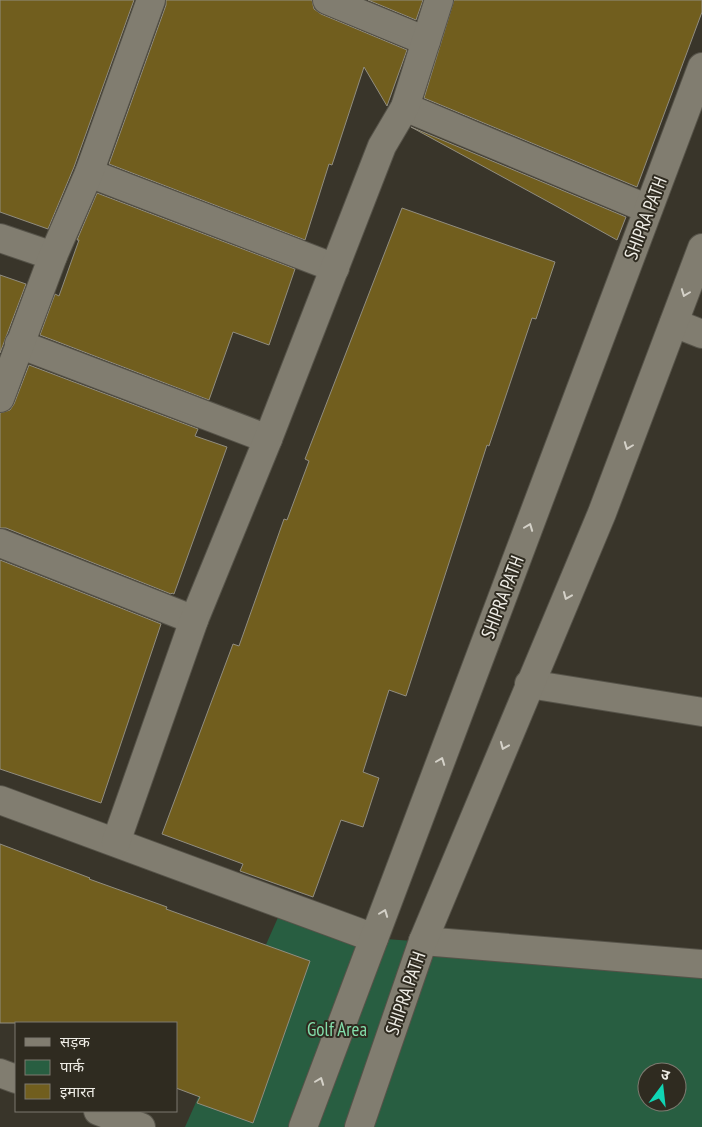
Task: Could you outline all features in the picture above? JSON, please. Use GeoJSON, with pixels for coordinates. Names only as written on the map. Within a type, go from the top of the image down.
{"type":"FeatureCollection","features":[{"type":"Feature","properties":{"kind":"street"},"geometry":{"type":"LineString","coordinates":[[0,398],[53,256],[89,174],[151,0]]}},
{"type":"Feature","properties":{"kind":"street"},"geometry":{"type":"LineString","coordinates":[[327,0],[426,41]]}},
{"type":"Feature","properties":{"kind":"street"},"geometry":{"type":"LineString","coordinates":[[116,842],[194,620],[268,439],[382,146],[405,107],[439,0]]}},
{"type":"Feature","properties":{"kind":"street","name":"SHIPRA PATH"},"geometry":{"type":"LineString","coordinates":[[303,1127],[702,67]]}},
{"type":"Feature","properties":{"kind":"street"},"geometry":{"type":"LineString","coordinates":[[405,107],[648,209]]}},
{"type":"Feature","properties":{"kind":"street"},"geometry":{"type":"LineString","coordinates":[[89,174],[335,268]]}},
{"type":"Feature","properties":{"kind":"street"},"geometry":{"type":"LineString","coordinates":[[0,238],[53,256]]}},
{"type":"Feature","properties":{"kind":"street","name":"SHIPRA PATH"},"geometry":{"type":"LineString","coordinates":[[359,1127],[422,940],[602,513],[702,248]]}},
{"type":"Feature","properties":{"kind":"street"},"geometry":{"type":"LineString","coordinates":[[674,323],[702,334]]}},
{"type":"Feature","properties":{"kind":"street"},"geometry":{"type":"LineString","coordinates":[[19,344],[268,439]]}},
{"type":"Feature","properties":{"kind":"street"},"geometry":{"type":"LineString","coordinates":[[0,543],[194,620]]}},
{"type":"Feature","properties":{"kind":"street"},"geometry":{"type":"LineString","coordinates":[[530,684],[702,712]]}},
{"type":"Feature","properties":{"kind":"street"},"geometry":{"type":"LineString","coordinates":[[0,800],[374,938]]}},
{"type":"Feature","properties":{"kind":"street"},"geometry":{"type":"LineString","coordinates":[[422,940],[702,964]]}},
{"type":"Feature","properties":{"kind":"street"},"geometry":{"type":"LineString","coordinates":[[0,1073],[15,1079]]}},
{"type":"Feature","properties":{"kind":"street"},"geometry":{"type":"LineString","coordinates":[[101,1112],[141,1127]]}},
{"type":"Feature","properties":{"kind":"green space","name":"Golf Area"},"geometry":{"type":"Polygon","coordinates":[[[284,904],[374,938],[702,964],[702,1127],[185,1127],[284,904]]]}},
{"type":"Feature","properties":{"kind":"building"},"geometry":{"type":"Polygon","coordinates":[[[0,0],[134,0],[74,167],[48,229],[0,212],[0,0]]]}},
{"type":"Feature","properties":{"kind":"building"},"geometry":{"type":"Polygon","coordinates":[[[166,0],[312,0],[314,9],[321,14],[407,50],[387,106],[364,67],[332,165],[329,164],[305,240],[109,164],[166,5],[166,0]]]}},
{"type":"Feature","properties":{"kind":"building"},"geometry":{"type":"Polygon","coordinates":[[[368,0],[423,0],[416,20],[368,0]]]}},
{"type":"Feature","properties":{"kind":"building"},"geometry":{"type":"Polygon","coordinates":[[[454,0],[702,0],[702,12],[637,187],[424,98],[454,0]]]}},
{"type":"Feature","properties":{"kind":"building"},"geometry":{"type":"Polygon","coordinates":[[[411,127],[626,217],[617,240],[556,206],[411,127]]]}},
{"type":"Feature","properties":{"kind":"building"},"geometry":{"type":"Polygon","coordinates":[[[97,193],[295,269],[269,345],[233,332],[209,400],[40,335],[55,294],[59,296],[79,240],[77,240],[97,193]]]}},
{"type":"Feature","properties":{"kind":"building"},"geometry":{"type":"Polygon","coordinates":[[[402,208],[555,262],[536,319],[532,318],[489,446],[487,445],[406,696],[389,690],[363,772],[379,778],[363,827],[341,820],[313,897],[240,871],[243,864],[162,834],[233,644],[239,646],[284,519],[287,520],[309,461],[305,459],[402,208]]]}},
{"type":"Feature","properties":{"kind":"building"},"geometry":{"type":"Polygon","coordinates":[[[0,275],[26,284],[0,353],[0,275]]]}},
{"type":"Feature","properties":{"kind":"building"},"geometry":{"type":"Polygon","coordinates":[[[29,365],[198,429],[195,436],[227,447],[174,594],[6,528],[0,528],[0,413],[10,410],[14,404],[29,365]]]}},
{"type":"Feature","properties":{"kind":"building"},"geometry":{"type":"Polygon","coordinates":[[[0,560],[161,624],[101,803],[0,769],[0,560]]]}},
{"type":"Feature","properties":{"kind":"building"},"geometry":{"type":"Polygon","coordinates":[[[0,844],[167,907],[166,909],[310,961],[253,1123],[197,1103],[200,1097],[178,1089],[178,1022],[0,1023],[0,844]]]}}]}
